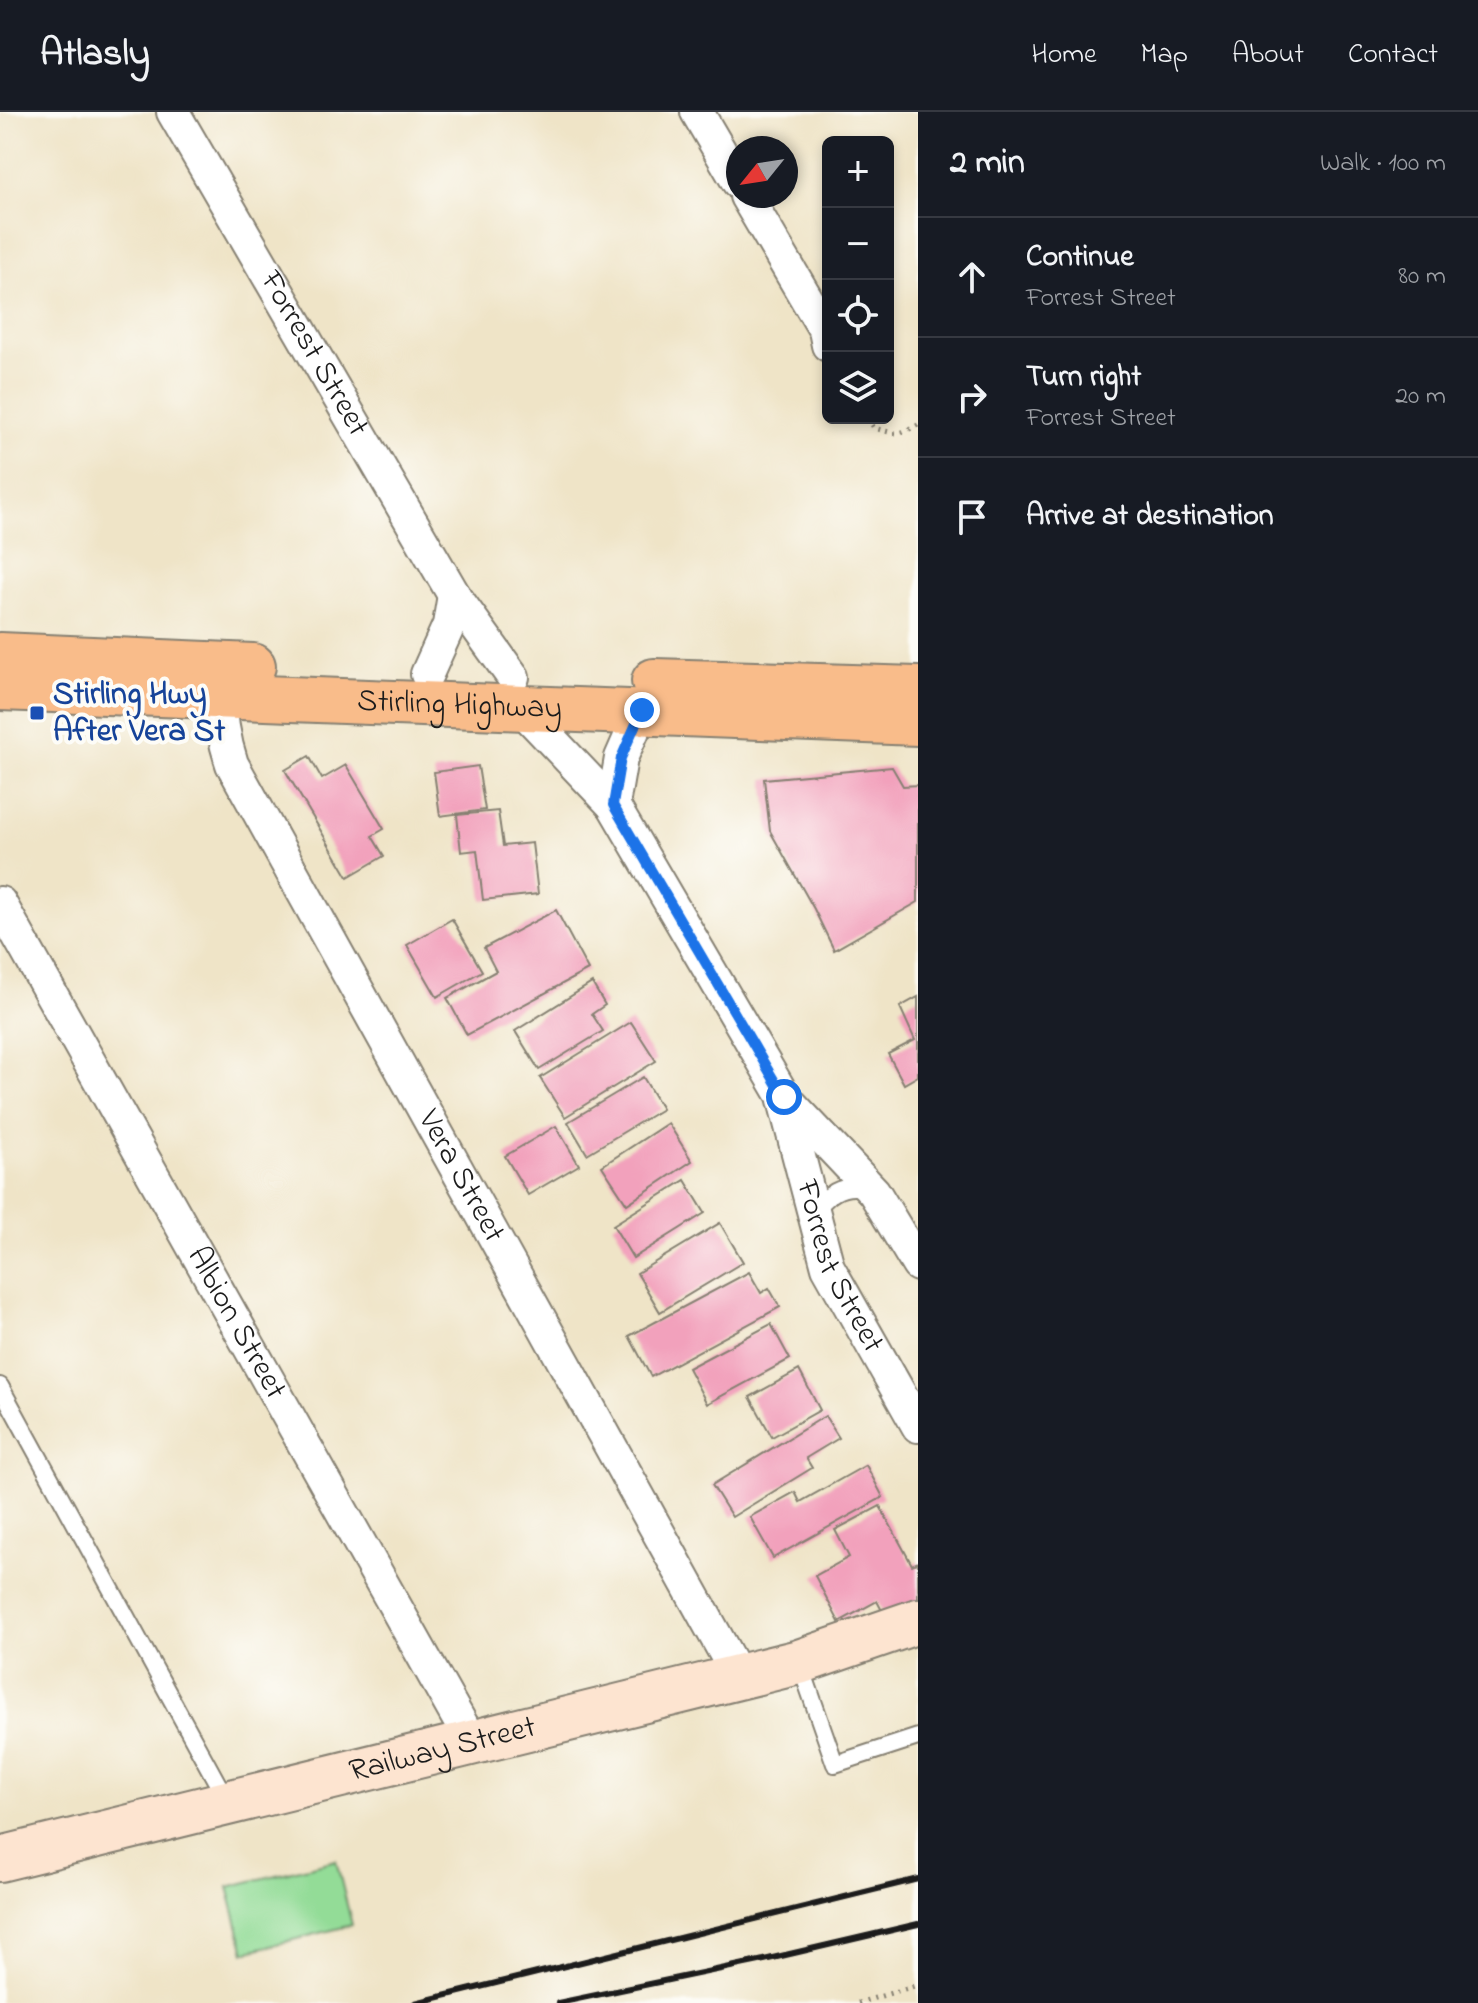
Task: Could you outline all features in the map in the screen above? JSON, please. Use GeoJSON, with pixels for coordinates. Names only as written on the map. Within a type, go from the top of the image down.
{"type":"FeatureCollection","features":[{"type":"Feature","properties":{"kind":"highway","name":"Stirling Highway"},"geometry":{"type":"LineString","coordinates":[[0,655],[220,680],[917,701]]}},
{"type":"Feature","properties":{"kind":"highway","name":"Stirling Highway"},"geometry":{"type":"LineString","coordinates":[[0,688],[427,674],[642,710],[917,701]]}},
{"type":"Feature","properties":{"kind":"street","name":"Forrest Street"},"geometry":{"type":"LineString","coordinates":[[173,112],[454,595],[516,691],[613,805],[784,1097],[874,1192],[918,1265]]}},
{"type":"Feature","properties":{"kind":"street"},"geometry":{"type":"LineString","coordinates":[[697,112],[726,162]]}},
{"type":"Feature","properties":{"kind":"street"},"geometry":{"type":"LineString","coordinates":[[753,208],[822,325]]}},
{"type":"Feature","properties":{"kind":"street"},"geometry":{"type":"LineString","coordinates":[[427,674],[449,625],[454,595]]}},
{"type":"Feature","properties":{"kind":"street","name":"Vera Street"},"geometry":{"type":"LineString","coordinates":[[220,680],[223,739],[232,764],[738,1676]]}},
{"type":"Feature","properties":{"kind":"street"},"geometry":{"type":"LineString","coordinates":[[613,805],[621,758],[642,710]]}},
{"type":"Feature","properties":{"kind":"street","name":"Albion Street"},"geometry":{"type":"LineString","coordinates":[[0,903],[472,1743]]}},
{"type":"Feature","properties":{"kind":"street","name":"Forrest Street"},"geometry":{"type":"LineString","coordinates":[[784,1097],[828,1267],[918,1426]]}},
{"type":"Feature","properties":{"kind":"street","name":"Railway Street"},"geometry":{"type":"LineString","coordinates":[[3,1853],[228,1803],[799,1662],[906,1631]]}},
{"type":"Feature","properties":{"kind":"lane"},"geometry":{"type":"LineString","coordinates":[[813,1216],[820,1203],[831,1193],[845,1187],[860,1187],[874,1192]]}},
{"type":"Feature","properties":{"kind":"lane"},"geometry":{"type":"LineString","coordinates":[[0,1386],[228,1803]]}},
{"type":"Feature","properties":{"kind":"lane"},"geometry":{"type":"LineString","coordinates":[[799,1662],[835,1764],[918,1737]]}},
{"type":"Feature","properties":{"kind":"path"},"geometry":{"type":"LineString","coordinates":[[872,424],[874,428],[901,434],[918,425]]}},
{"type":"Feature","properties":{"kind":"path"},"geometry":{"type":"LineString","coordinates":[[858,2003],[918,1985]]}},
{"type":"Feature","properties":{"kind":"green space"},"geometry":{"type":"Polygon","coordinates":[[[336,1860],[352,1925],[245,1952],[228,1887],[336,1860]]]}},
{"type":"Feature","properties":{"kind":"building"},"geometry":{"type":"Polygon","coordinates":[[[309,756],[322,779],[346,765],[384,829],[372,836],[384,856],[348,877],[285,770],[309,756]]]}},
{"type":"Feature","properties":{"kind":"building"},"geometry":{"type":"Polygon","coordinates":[[[478,766],[485,810],[440,816],[434,772],[478,766]]]}},
{"type":"Feature","properties":{"kind":"building"},"geometry":{"type":"Polygon","coordinates":[[[892,767],[903,786],[918,785],[918,902],[834,950],[770,831],[764,779],[892,767]]]}},
{"type":"Feature","properties":{"kind":"building"},"geometry":{"type":"Polygon","coordinates":[[[498,811],[503,846],[532,843],[538,894],[483,900],[477,850],[461,852],[457,815],[498,811]]]}},
{"type":"Feature","properties":{"kind":"building"},"geometry":{"type":"Polygon","coordinates":[[[556,910],[588,970],[467,1035],[447,998],[496,971],[484,948],[556,910]]]}},
{"type":"Feature","properties":{"kind":"building"},"geometry":{"type":"Polygon","coordinates":[[[452,919],[482,971],[437,997],[407,945],[452,919]]]}},
{"type":"Feature","properties":{"kind":"building"},"geometry":{"type":"Polygon","coordinates":[[[592,983],[605,1005],[592,1014],[603,1031],[539,1070],[515,1031],[592,983]]]}},
{"type":"Feature","properties":{"kind":"building"},"geometry":{"type":"Polygon","coordinates":[[[918,997],[918,1076],[904,1084],[888,1054],[915,1040],[900,1007],[918,997]]]}},
{"type":"Feature","properties":{"kind":"building"},"geometry":{"type":"Polygon","coordinates":[[[631,1022],[656,1061],[565,1117],[540,1078],[631,1022]]]}},
{"type":"Feature","properties":{"kind":"building"},"geometry":{"type":"Polygon","coordinates":[[[643,1077],[662,1109],[587,1154],[568,1122],[643,1077]]]}},
{"type":"Feature","properties":{"kind":"building"},"geometry":{"type":"Polygon","coordinates":[[[668,1123],[692,1161],[627,1204],[602,1166],[668,1123]]]}},
{"type":"Feature","properties":{"kind":"building"},"geometry":{"type":"Polygon","coordinates":[[[556,1126],[579,1165],[528,1195],[505,1156],[556,1126]]]}},
{"type":"Feature","properties":{"kind":"building"},"geometry":{"type":"Polygon","coordinates":[[[685,1180],[705,1213],[633,1258],[613,1225],[685,1180]]]}},
{"type":"Feature","properties":{"kind":"building"},"geometry":{"type":"Polygon","coordinates":[[[720,1223],[743,1262],[660,1312],[637,1273],[720,1223]]]}},
{"type":"Feature","properties":{"kind":"building"},"geometry":{"type":"Polygon","coordinates":[[[749,1272],[761,1293],[769,1288],[780,1307],[651,1377],[629,1336],[749,1272]]]}},
{"type":"Feature","properties":{"kind":"building"},"geometry":{"type":"Polygon","coordinates":[[[771,1324],[790,1359],[707,1404],[688,1368],[771,1324]]]}},
{"type":"Feature","properties":{"kind":"building"},"geometry":{"type":"Polygon","coordinates":[[[799,1370],[820,1410],[772,1437],[750,1397],[799,1370]]]}},
{"type":"Feature","properties":{"kind":"building"},"geometry":{"type":"Polygon","coordinates":[[[825,1416],[839,1438],[806,1458],[812,1468],[732,1517],[712,1485],[825,1416]]]}},
{"type":"Feature","properties":{"kind":"building"},"geometry":{"type":"Polygon","coordinates":[[[866,1465],[883,1497],[773,1558],[750,1517],[795,1492],[800,1502],[866,1465]]]}},
{"type":"Feature","properties":{"kind":"building"},"geometry":{"type":"Polygon","coordinates":[[[880,1506],[912,1565],[918,1562],[918,1606],[888,1622],[877,1601],[839,1622],[815,1576],[849,1557],[835,1530],[880,1506]]]}},
{"type":"Feature","properties":{"kind":"railway"},"geometry":{"type":"LineString","coordinates":[[415,2003],[918,1879]]}},
{"type":"Feature","properties":{"kind":"railway"},"geometry":{"type":"LineString","coordinates":[[558,2003],[918,1924]]}},
{"type":"Feature","properties":{"kind":"place","name":"Stirling Hwy After Vera St"},"geometry":{"type":"Point","coordinates":[37,713]}},
{"type":"Feature","properties":{"kind":"route"},"geometry":{"type":"LineString","coordinates":[[642,710],[621,758],[613,805],[784,1097]]}}]}
